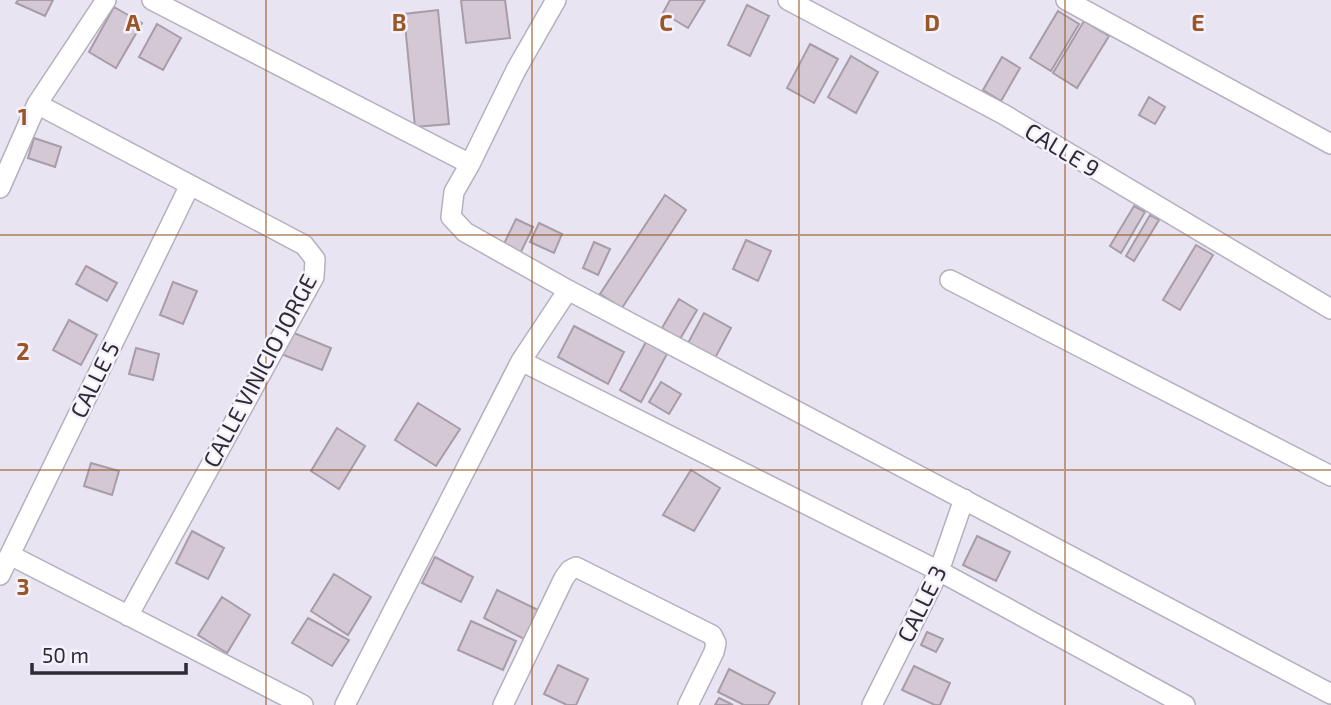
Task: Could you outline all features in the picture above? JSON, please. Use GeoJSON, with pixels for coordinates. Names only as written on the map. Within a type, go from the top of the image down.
{"type":"FeatureCollection","features":[{"type":"Feature","properties":{"kind":"street"},"geometry":{"type":"LineString","coordinates":[[0,188],[37,104],[106,0]]}},
{"type":"Feature","properties":{"kind":"street"},"geometry":{"type":"LineString","coordinates":[[152,0],[470,164]]}},
{"type":"Feature","properties":{"kind":"street"},"geometry":{"type":"LineString","coordinates":[[556,0],[516,70],[454,192],[451,217],[465,232],[568,290],[1331,694]]}},
{"type":"Feature","properties":{"kind":"street","name":"CALLE 9"},"geometry":{"type":"LineString","coordinates":[[788,0],[1003,114],[1331,309]]}},
{"type":"Feature","properties":{"kind":"street"},"geometry":{"type":"LineString","coordinates":[[1066,0],[1331,144]]}},
{"type":"Feature","properties":{"kind":"street","name":"CALLE VINICIO JORGE"},"geometry":{"type":"LineString","coordinates":[[37,104],[304,245],[316,259],[314,277],[128,616]]}},
{"type":"Feature","properties":{"kind":"street","name":"CALLE 5"},"geometry":{"type":"LineString","coordinates":[[0,575],[190,185]]}},
{"type":"Feature","properties":{"kind":"street"},"geometry":{"type":"LineString","coordinates":[[950,280],[1331,476]]}},
{"type":"Feature","properties":{"kind":"street"},"geometry":{"type":"LineString","coordinates":[[345,705],[521,361],[568,290]]}},
{"type":"Feature","properties":{"kind":"street"},"geometry":{"type":"LineString","coordinates":[[521,361],[939,571],[1185,705]]}},
{"type":"Feature","properties":{"kind":"street","name":"CALLE 3"},"geometry":{"type":"LineString","coordinates":[[872,705],[939,571],[964,499]]}},
{"type":"Feature","properties":{"kind":"street"},"geometry":{"type":"LineString","coordinates":[[10,555],[303,705]]}},
{"type":"Feature","properties":{"kind":"street"},"geometry":{"type":"LineString","coordinates":[[503,705],[564,578],[576,567],[712,635],[716,643],[714,652],[688,705]]}},
{"type":"Feature","properties":{"kind":"building"},"geometry":{"type":"Polygon","coordinates":[[[18,0],[53,0],[45,16],[16,3],[18,0]]]}},
{"type":"Feature","properties":{"kind":"building"},"geometry":{"type":"Polygon","coordinates":[[[461,0],[505,0],[510,38],[466,43],[461,0]]]}},
{"type":"Feature","properties":{"kind":"building"},"geometry":{"type":"Polygon","coordinates":[[[670,0],[705,0],[688,28],[663,13],[670,0]]]}},
{"type":"Feature","properties":{"kind":"building"},"geometry":{"type":"Polygon","coordinates":[[[747,5],[769,16],[750,56],[728,45],[747,5]]]}},
{"type":"Feature","properties":{"kind":"building"},"geometry":{"type":"Polygon","coordinates":[[[114,7],[142,23],[116,68],[89,52],[114,7]]]}},
{"type":"Feature","properties":{"kind":"building"},"geometry":{"type":"Polygon","coordinates":[[[438,10],[449,124],[415,127],[404,14],[438,10]]]}},
{"type":"Feature","properties":{"kind":"building"},"geometry":{"type":"Polygon","coordinates":[[[1058,11],[1079,24],[1051,71],[1030,58],[1058,11]]]}},
{"type":"Feature","properties":{"kind":"building"},"geometry":{"type":"Polygon","coordinates":[[[1084,21],[1109,36],[1077,88],[1053,73],[1084,21]]]}},
{"type":"Feature","properties":{"kind":"building"},"geometry":{"type":"Polygon","coordinates":[[[157,24],[181,38],[163,70],[139,57],[157,24]]]}},
{"type":"Feature","properties":{"kind":"building"},"geometry":{"type":"Polygon","coordinates":[[[810,44],[838,59],[814,103],[787,88],[810,44]]]}},
{"type":"Feature","properties":{"kind":"building"},"geometry":{"type":"Polygon","coordinates":[[[851,56],[878,72],[856,113],[828,97],[851,56]]]}},
{"type":"Feature","properties":{"kind":"building"},"geometry":{"type":"Polygon","coordinates":[[[1002,57],[1020,68],[1001,101],[983,90],[1002,57]]]}},
{"type":"Feature","properties":{"kind":"building"},"geometry":{"type":"Polygon","coordinates":[[[1149,97],[1165,107],[1155,124],[1139,115],[1149,97]]]}},
{"type":"Feature","properties":{"kind":"building"},"geometry":{"type":"Polygon","coordinates":[[[34,138],[61,147],[55,167],[28,158],[34,138]]]}},
{"type":"Feature","properties":{"kind":"building"},"geometry":{"type":"Polygon","coordinates":[[[665,195],[686,210],[622,308],[600,294],[665,195]]]}},
{"type":"Feature","properties":{"kind":"building"},"geometry":{"type":"Polygon","coordinates":[[[1134,206],[1145,212],[1121,253],[1110,246],[1134,206]]]}},
{"type":"Feature","properties":{"kind":"building"},"geometry":{"type":"Polygon","coordinates":[[[1150,215],[1159,220],[1134,261],[1126,256],[1150,215]]]}},
{"type":"Feature","properties":{"kind":"building"},"geometry":{"type":"Polygon","coordinates":[[[516,219],[533,227],[517,260],[500,252],[516,219]]]}},
{"type":"Feature","properties":{"kind":"building"},"geometry":{"type":"Polygon","coordinates":[[[539,223],[562,234],[554,253],[530,242],[539,223]]]}},
{"type":"Feature","properties":{"kind":"building"},"geometry":{"type":"Polygon","coordinates":[[[746,240],[771,251],[758,281],[733,269],[746,240]]]}},
{"type":"Feature","properties":{"kind":"building"},"geometry":{"type":"Polygon","coordinates":[[[594,242],[610,249],[598,275],[583,268],[594,242]]]}},
{"type":"Feature","properties":{"kind":"building"},"geometry":{"type":"Polygon","coordinates":[[[1196,245],[1213,255],[1180,310],[1163,300],[1196,245]]]}},
{"type":"Feature","properties":{"kind":"building"},"geometry":{"type":"Polygon","coordinates":[[[86,266],[117,283],[107,301],[76,284],[86,266]]]}},
{"type":"Feature","properties":{"kind":"building"},"geometry":{"type":"Polygon","coordinates":[[[173,282],[197,291],[183,324],[160,315],[173,282]]]}},
{"type":"Feature","properties":{"kind":"building"},"geometry":{"type":"Polygon","coordinates":[[[679,299],[697,310],[680,339],[662,328],[679,299]]]}},
{"type":"Feature","properties":{"kind":"building"},"geometry":{"type":"Polygon","coordinates":[[[704,313],[731,328],[714,360],[687,345],[704,313]]]}},
{"type":"Feature","properties":{"kind":"building"},"geometry":{"type":"Polygon","coordinates":[[[69,320],[97,335],[81,365],[53,350],[69,320]]]}},
{"type":"Feature","properties":{"kind":"building"},"geometry":{"type":"Polygon","coordinates":[[[574,326],[624,352],[608,384],[558,357],[574,326]]]}},
{"type":"Feature","properties":{"kind":"building"},"geometry":{"type":"Polygon","coordinates":[[[289,331],[331,348],[322,370],[281,354],[289,331]]]}},
{"type":"Feature","properties":{"kind":"building"},"geometry":{"type":"Polygon","coordinates":[[[646,342],[667,354],[641,402],[620,390],[646,342]]]}},
{"type":"Feature","properties":{"kind":"building"},"geometry":{"type":"Polygon","coordinates":[[[136,348],[159,354],[153,380],[129,374],[136,348]]]}},
{"type":"Feature","properties":{"kind":"building"},"geometry":{"type":"Polygon","coordinates":[[[661,382],[681,394],[669,414],[649,402],[661,382]]]}},
{"type":"Feature","properties":{"kind":"building"},"geometry":{"type":"Polygon","coordinates":[[[418,403],[460,429],[436,466],[395,440],[418,403]]]}},
{"type":"Feature","properties":{"kind":"building"},"geometry":{"type":"Polygon","coordinates":[[[337,428],[365,446],[339,489],[311,471],[337,428]]]}},
{"type":"Feature","properties":{"kind":"building"},"geometry":{"type":"Polygon","coordinates":[[[91,463],[119,471],[112,495],[84,486],[91,463]]]}},
{"type":"Feature","properties":{"kind":"building"},"geometry":{"type":"Polygon","coordinates":[[[691,470],[720,488],[694,531],[663,515],[691,470]]]}},
{"type":"Feature","properties":{"kind":"building"},"geometry":{"type":"Polygon","coordinates":[[[192,531],[224,548],[208,579],[176,563],[192,531]]]}},
{"type":"Feature","properties":{"kind":"building"},"geometry":{"type":"Polygon","coordinates":[[[977,536],[1010,552],[996,581],[963,565],[977,536]]]}},
{"type":"Feature","properties":{"kind":"building"},"geometry":{"type":"Polygon","coordinates":[[[435,557],[473,577],[461,602],[422,583],[435,557]]]}},
{"type":"Feature","properties":{"kind":"building"},"geometry":{"type":"Polygon","coordinates":[[[334,574],[371,597],[348,635],[311,611],[334,574]]]}},
{"type":"Feature","properties":{"kind":"building"},"geometry":{"type":"Polygon","coordinates":[[[497,590],[538,610],[524,639],[484,618],[497,590]]]}},
{"type":"Feature","properties":{"kind":"building"},"geometry":{"type":"Polygon","coordinates":[[[222,597],[250,615],[227,653],[198,635],[222,597]]]}},
{"type":"Feature","properties":{"kind":"building"},"geometry":{"type":"Polygon","coordinates":[[[308,618],[349,640],[332,666],[292,643],[308,618]]]}},
{"type":"Feature","properties":{"kind":"building"},"geometry":{"type":"Polygon","coordinates":[[[471,621],[516,641],[503,670],[458,650],[471,621]]]}},
{"type":"Feature","properties":{"kind":"building"},"geometry":{"type":"Polygon","coordinates":[[[927,632],[943,639],[936,652],[921,645],[927,632]]]}},
{"type":"Feature","properties":{"kind":"building"},"geometry":{"type":"Polygon","coordinates":[[[558,665],[588,679],[576,705],[567,705],[544,694],[558,665]]]}},
{"type":"Feature","properties":{"kind":"building"},"geometry":{"type":"Polygon","coordinates":[[[914,666],[950,683],[940,705],[902,690],[914,666]]]}},
{"type":"Feature","properties":{"kind":"building"},"geometry":{"type":"Polygon","coordinates":[[[729,669],[775,693],[768,705],[744,705],[718,692],[729,669]]]}},
{"type":"Feature","properties":{"kind":"building"},"geometry":{"type":"Polygon","coordinates":[[[719,698],[733,705],[715,705],[719,698]]]}}]}
